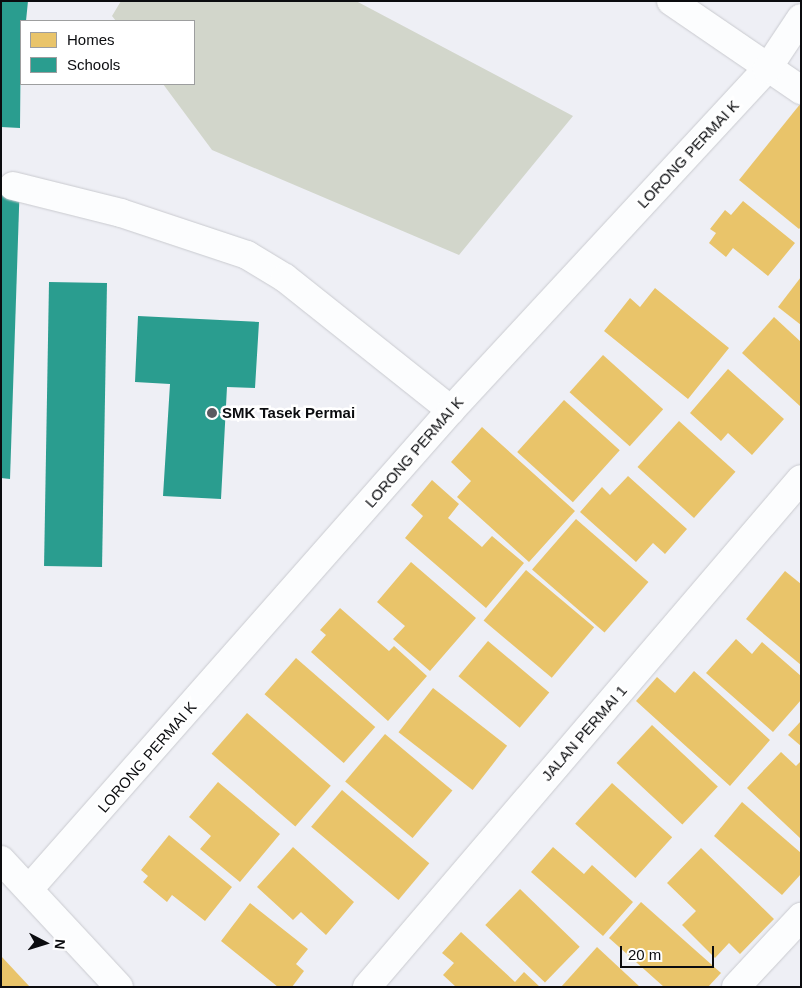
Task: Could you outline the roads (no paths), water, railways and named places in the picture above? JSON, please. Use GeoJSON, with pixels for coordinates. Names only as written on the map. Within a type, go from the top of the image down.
{"type":"FeatureCollection","features":[{"type":"Feature","properties":{"kind":"street"},"geometry":{"type":"LineString","coordinates":[[671,1],[767,69],[801,90]]}},
{"type":"Feature","properties":{"kind":"street","name":"LORONG PERMAI K"},"geometry":{"type":"LineString","coordinates":[[29,889],[451,410],[767,69],[801,18]]}},
{"type":"Feature","properties":{"kind":"street"},"geometry":{"type":"LineString","coordinates":[[13,186],[121,213],[247,255],[285,278],[451,410]]}},
{"type":"Feature","properties":{"kind":"street","name":"JALAN PERMAI 1"},"geometry":{"type":"LineString","coordinates":[[367,987],[801,479]]}},
{"type":"Feature","properties":{"kind":"street"},"geometry":{"type":"LineString","coordinates":[[1,860],[119,987]]}},
{"type":"Feature","properties":{"kind":"street"},"geometry":{"type":"LineString","coordinates":[[736,987],[801,918]]}},
{"type":"Feature","properties":{"kind":"place","name":"SMK Tasek Permai"},"geometry":{"type":"Point","coordinates":[212,413]}}]}
